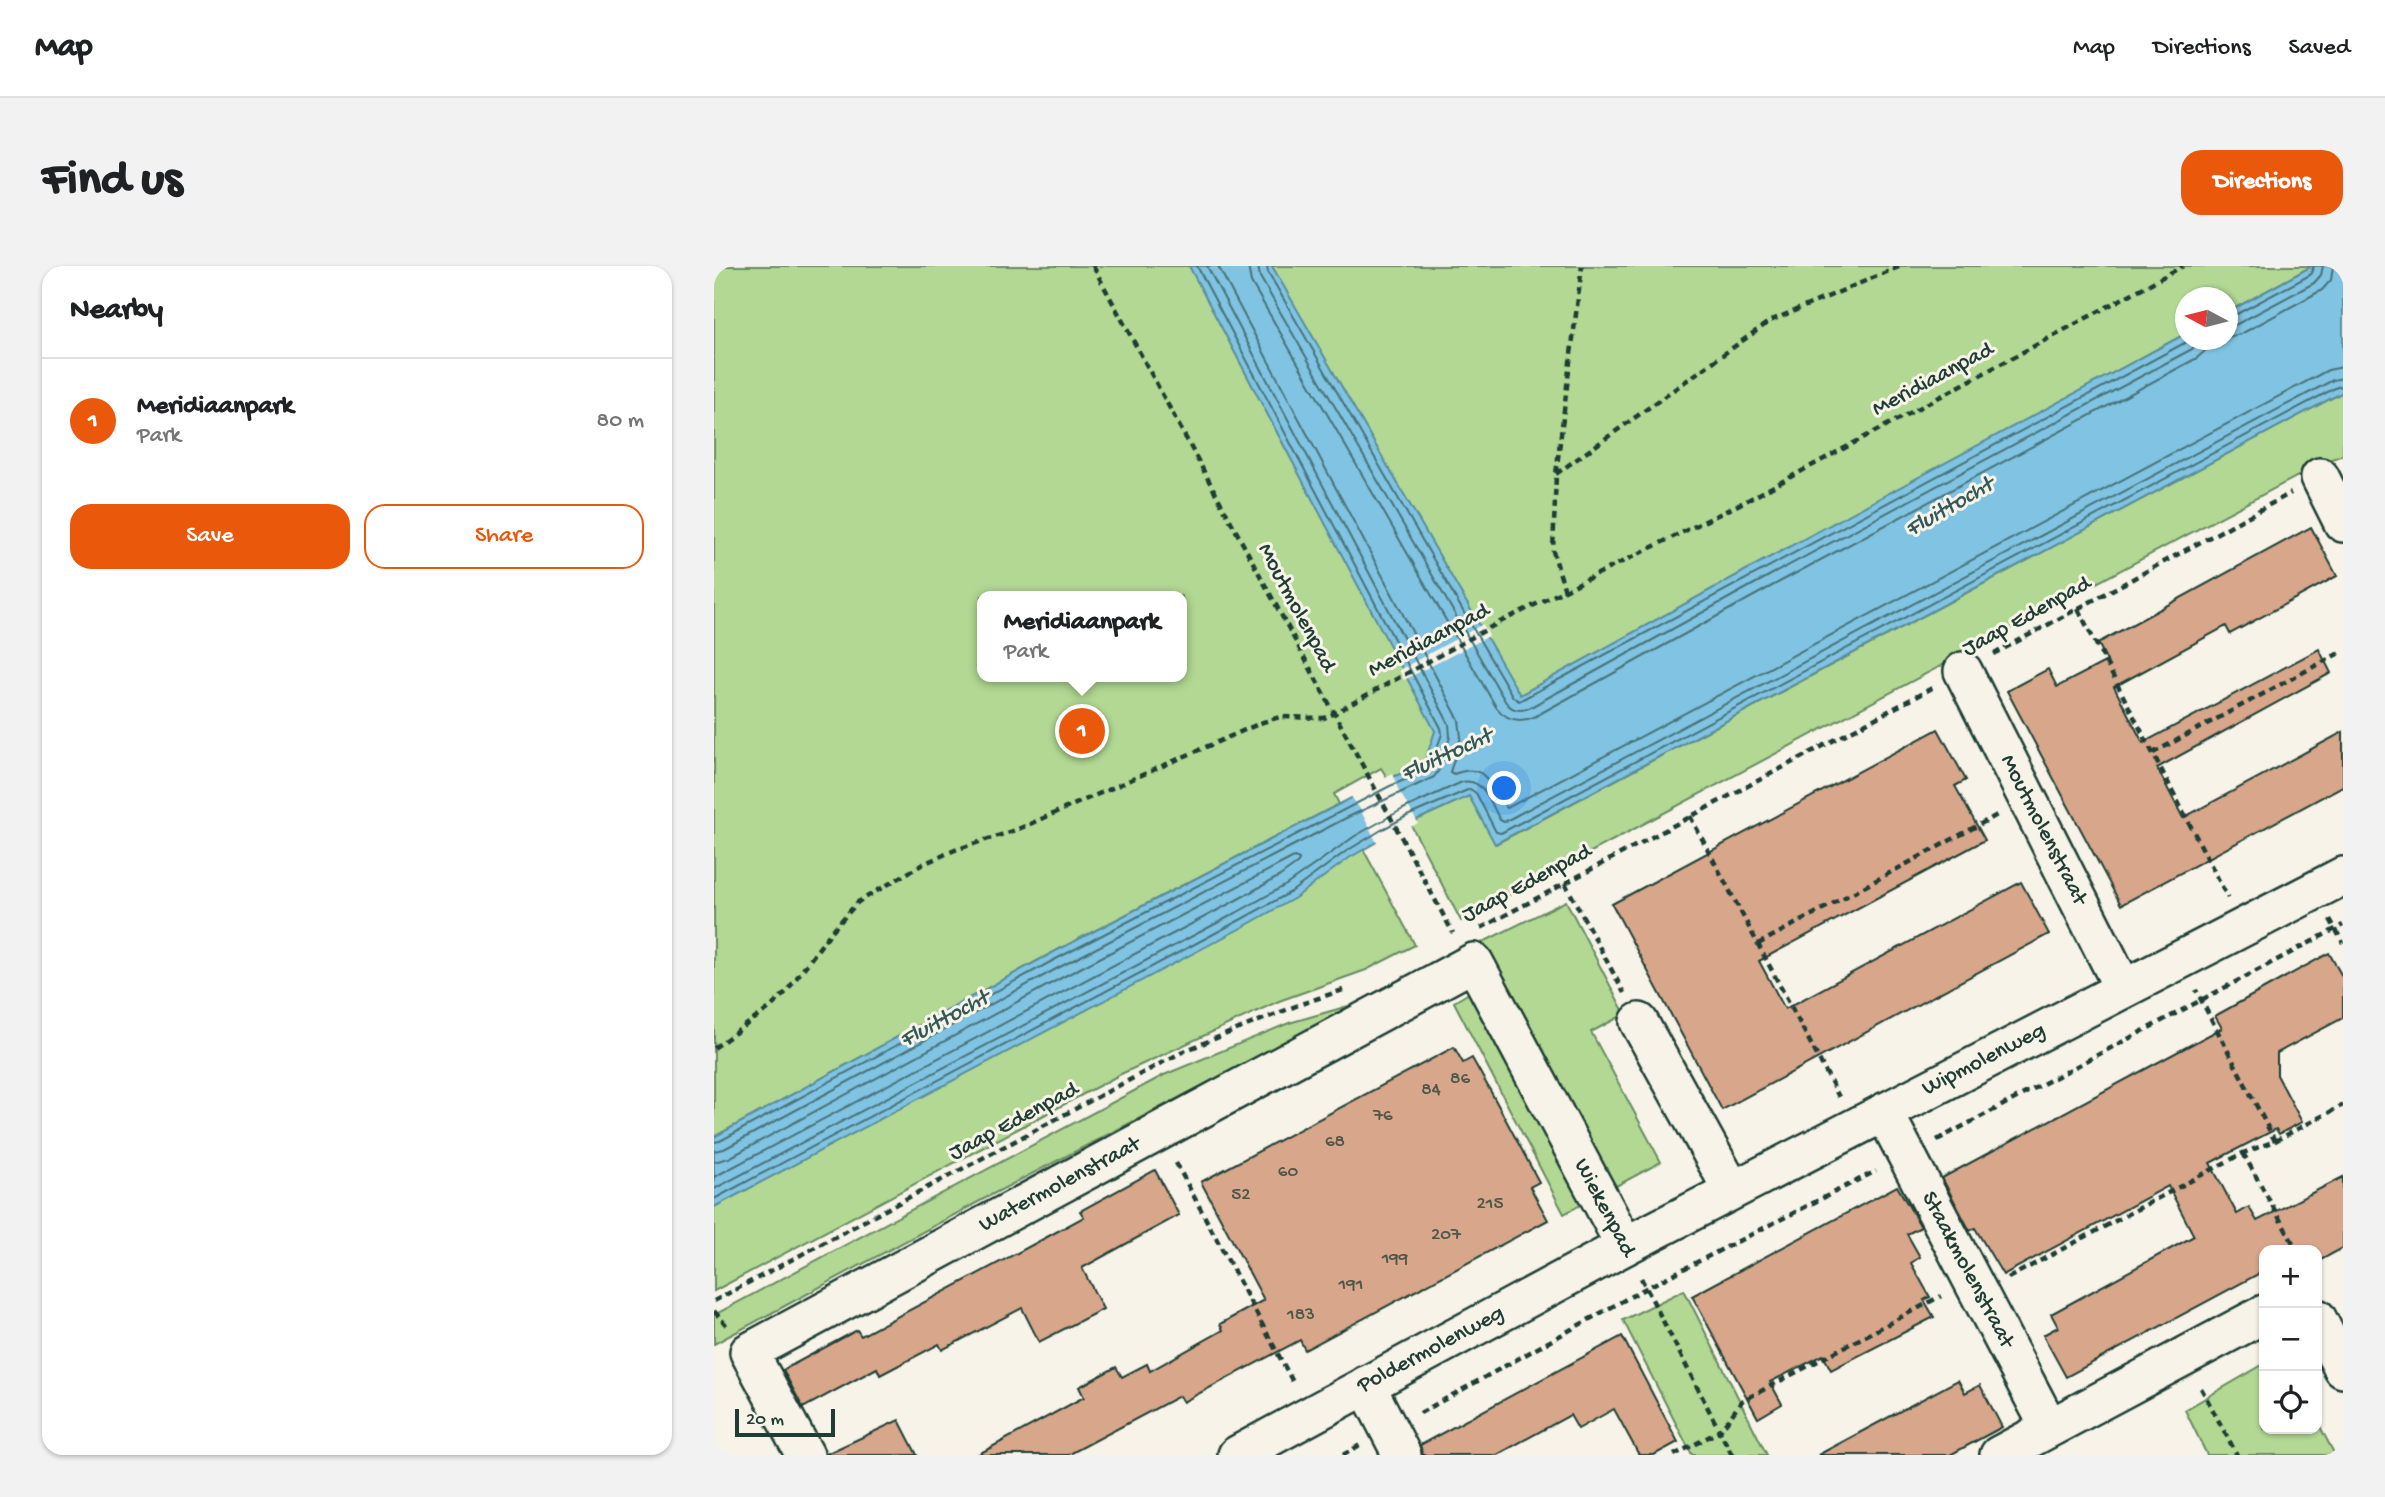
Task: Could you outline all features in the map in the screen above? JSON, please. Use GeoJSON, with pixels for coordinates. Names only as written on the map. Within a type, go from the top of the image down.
{"type":"FeatureCollection","features":[{"type":"Feature","properties":{"kind":"street"},"geometry":{"type":"LineString","coordinates":[[2320,477],[2343,523]]}},
{"type":"Feature","properties":{"kind":"street","name":"Moutmolenstraat"},"geometry":{"type":"LineString","coordinates":[[1963,671],[2123,988]]}},
{"type":"Feature","properties":{"kind":"street","name":"Wipmolenweg"},"geometry":{"type":"LineString","coordinates":[[1625,1246],[2343,876]]}},
{"type":"Feature","properties":{"kind":"street","name":"Watermolenstraat"},"geometry":{"type":"LineString","coordinates":[[805,1455],[749,1352],[1159,1132],[1465,952]]}},
{"type":"Feature","properties":{"kind":"street","name":"Wiekenpad"},"geometry":{"type":"LineString","coordinates":[[1465,952],[1625,1246]]}},
{"type":"Feature","properties":{"kind":"street"},"geometry":{"type":"LineString","coordinates":[[1639,1022],[1732,1190]]}},
{"type":"Feature","properties":{"kind":"street","name":"Staakmolenstraat"},"geometry":{"type":"LineString","coordinates":[[1869,1120],[1907,1156],[2049,1427]]}},
{"type":"Feature","properties":{"kind":"street","name":"Poldermolenweg"},"geometry":{"type":"LineString","coordinates":[[1237,1455],[1625,1246]]}},
{"type":"Feature","properties":{"kind":"street"},"geometry":{"type":"LineString","coordinates":[[1999,1455],[2259,1317]]}},
{"type":"Feature","properties":{"kind":"street"},"geometry":{"type":"LineString","coordinates":[[2322,1328],[2343,1369]]}},
{"type":"Feature","properties":{"kind":"street"},"geometry":{"type":"LineString","coordinates":[[1366,1385],[1395,1442]]}},
{"type":"Feature","properties":{"kind":"path","name":"Moutmolenpad"},"geometry":{"type":"LineString","coordinates":[[1093,266],[1366,775],[1465,952]]}},
{"type":"Feature","properties":{"kind":"path"},"geometry":{"type":"LineString","coordinates":[[1564,591],[1553,551],[1556,474],[1582,266]]}},
{"type":"Feature","properties":{"kind":"path"},"geometry":{"type":"LineString","coordinates":[[1556,474],[1770,321],[1901,266]]}},
{"type":"Feature","properties":{"kind":"path","name":"Meridiaanpad"},"geometry":{"type":"LineString","coordinates":[[714,1048],[771,1007],[786,992],[831,932],[858,902],[923,864],[955,850],[1016,830],[1263,722],[1280,717],[1324,718],[1500,622],[1746,501],[2183,266]]}},
{"type":"Feature","properties":{"kind":"path","name":"Jaap Edenpad"},"geometry":{"type":"LineString","coordinates":[[1465,952],[1565,883],[2320,477]]}},
{"type":"Feature","properties":{"kind":"path"},"geometry":{"type":"LineString","coordinates":[[2078,609],[2242,927]]}},
{"type":"Feature","properties":{"kind":"path"},"geometry":{"type":"LineString","coordinates":[[2153,754],[2343,651]]}},
{"type":"Feature","properties":{"kind":"path"},"geometry":{"type":"LineString","coordinates":[[1758,944],[2027,799]]}},
{"type":"Feature","properties":{"kind":"path"},"geometry":{"type":"LineString","coordinates":[[1690,816],[1758,944],[1869,1120]]}},
{"type":"Feature","properties":{"kind":"path"},"geometry":{"type":"LineString","coordinates":[[1565,883],[1639,1022]]}},
{"type":"Feature","properties":{"kind":"path"},"geometry":{"type":"LineString","coordinates":[[1343,1455],[1395,1442],[1646,1288],[1907,1156],[2343,925]]}},
{"type":"Feature","properties":{"kind":"path"},"geometry":{"type":"LineString","coordinates":[[2180,960],[2275,1141]]}},
{"type":"Feature","properties":{"kind":"path","name":"Jaap Edenpad"},"geometry":{"type":"LineString","coordinates":[[714,1301],[1184,1051],[1301,1004],[1350,988]]}},
{"type":"Feature","properties":{"kind":"path"},"geometry":{"type":"LineString","coordinates":[[1674,1455],[1720,1431],[1742,1401],[1972,1279],[2004,1280],[2243,1153],[2275,1141],[2343,1105]]}},
{"type":"Feature","properties":{"kind":"path"},"geometry":{"type":"LineString","coordinates":[[1159,1132],[1311,1415]]}},
{"type":"Feature","properties":{"kind":"path"},"geometry":{"type":"LineString","coordinates":[[2243,1153],[2294,1245]]}},
{"type":"Feature","properties":{"kind":"path","name":"Wiekenpad"},"geometry":{"type":"LineString","coordinates":[[1625,1246],[1732,1455]]}},
{"type":"Feature","properties":{"kind":"path"},"geometry":{"type":"LineString","coordinates":[[2184,1356],[2237,1455]]}},
{"type":"Feature","properties":{"kind":"green space"},"geometry":{"type":"Polygon","coordinates":[[[714,266],[2312,266],[2238,307],[2238,287],[2175,287],[2175,339],[1520,695],[1424,765],[1388,779],[1381,768],[1334,794],[1339,804],[1050,954],[714,1137],[714,266]]]}},
{"type":"Feature","properties":{"kind":"green space"},"geometry":{"type":"Polygon","coordinates":[[[2343,392],[2343,455],[2326,461],[1461,921],[1410,823],[1469,796],[1496,844],[2343,392]]]}},
{"type":"Feature","properties":{"kind":"green space"},"geometry":{"type":"Polygon","coordinates":[[[1363,849],[1415,945],[1366,970],[1279,1001],[1121,1074],[714,1291],[714,1207],[936,1088],[1363,849]]]}},
{"type":"Feature","properties":{"kind":"green space"},"geometry":{"type":"Polygon","coordinates":[[[1566,901],[1625,1014],[1591,1032],[1661,1162],[1564,1214],[1454,1002],[1494,978],[1477,945],[1566,901]]]}},
{"type":"Feature","properties":{"kind":"green space"},"geometry":{"type":"Polygon","coordinates":[[[1366,1001],[993,1194],[714,1344],[714,1315],[1164,1075],[1289,1023],[1366,1001]]]}},
{"type":"Feature","properties":{"kind":"green space"},"geometry":{"type":"Polygon","coordinates":[[[1684,1290],[1767,1455],[1692,1455],[1623,1320],[1684,1290]]]}},
{"type":"Feature","properties":{"kind":"green space"},"geometry":{"type":"Polygon","coordinates":[[[2259,1367],[2259,1434],[2322,1434],[2322,1430],[2335,1455],[2207,1455],[2185,1410],[2259,1367]]]}},
{"type":"Feature","properties":{"kind":"water","name":"Fluittocht"},"geometry":{"type":"Polygon","coordinates":[[[1189,266],[1272,266],[1520,695],[2175,339],[2175,350],[2238,350],[2238,307],[2312,266],[2343,266],[2343,392],[1495,844],[1469,796],[1410,823],[1349,858],[1295,898],[1243,927],[714,1207],[714,1137],[1050,954],[1388,779],[1424,764],[1435,731],[1189,266]]]}},
{"type":"Feature","properties":{"kind":"pier"},"geometry":{"type":"Polygon","coordinates":[[[1483,624],[1489,636],[1404,680],[1399,670],[1483,624]]]}},
{"type":"Feature","properties":{"kind":"pier"},"geometry":{"type":"Polygon","coordinates":[[[1393,773],[1398,789],[1418,823],[1378,845],[1350,795],[1393,773]]]}},
{"type":"Feature","properties":{"kind":"building"},"geometry":{"type":"Polygon","coordinates":[[[2311,527],[2337,576],[2230,634],[2226,626],[2114,687],[2143,743],[2319,649],[2331,673],[2157,768],[2183,818],[2343,732],[2343,786],[2121,905],[2007,691],[2048,669],[2057,687],[2107,661],[2098,643],[2311,527]]]}},
{"type":"Feature","properties":{"kind":"building"},"geometry":{"type":"Polygon","coordinates":[[[1938,729],[1966,780],[1955,786],[1985,840],[1759,961],[1785,1009],[2021,882],[2049,934],[1722,1110],[1612,904],[1938,729]]]}},
{"type":"Feature","properties":{"kind":"building"},"geometry":{"type":"Polygon","coordinates":[[[2329,953],[2343,978],[2343,1018],[2277,1053],[2277,1075],[2302,1122],[2279,1134],[2276,1129],[2210,1163],[2237,1214],[2249,1207],[2257,1221],[2343,1177],[2343,1248],[2322,1259],[2322,1245],[2259,1245],[2259,1274],[2066,1377],[2043,1335],[2058,1327],[2051,1314],[2194,1236],[2168,1186],[2003,1275],[1975,1228],[1970,1231],[1942,1178],[2222,1028],[2215,1016],[2329,953]]]}},
{"type":"Feature","properties":{"kind":"building"},"geometry":{"type":"Polygon","coordinates":[[[1454,1047],[1463,1063],[1472,1058],[1491,1092],[1539,1182],[1530,1187],[1548,1220],[1305,1350],[1300,1340],[1183,1402],[1179,1396],[1068,1455],[977,1455],[1084,1397],[1079,1387],[1116,1367],[1122,1377],[1147,1364],[1150,1371],[1223,1330],[1220,1324],[1264,1300],[1201,1182],[1454,1047]]]}},
{"type":"Feature","properties":{"kind":"building"},"geometry":{"type":"Polygon","coordinates":[[[1155,1170],[1179,1215],[1082,1268],[1103,1309],[1039,1342],[1022,1308],[942,1350],[939,1344],[880,1375],[877,1368],[803,1408],[783,1370],[857,1330],[861,1336],[1047,1237],[1084,1217],[1080,1211],[1155,1170]]]}},
{"type":"Feature","properties":{"kind":"building"},"geometry":{"type":"Polygon","coordinates":[[[1897,1186],[1921,1227],[1907,1234],[1920,1257],[1911,1263],[1930,1297],[1924,1300],[1934,1317],[1831,1370],[1823,1355],[1770,1382],[1782,1404],[1758,1418],[1692,1296],[1897,1186]]]}},
{"type":"Feature","properties":{"kind":"building"},"geometry":{"type":"Polygon","coordinates":[[[1622,1336],[1678,1442],[1654,1455],[1639,1455],[1614,1409],[1578,1429],[1570,1415],[1497,1455],[1423,1455],[1420,1445],[1622,1336]]]}},
{"type":"Feature","properties":{"kind":"building"},"geometry":{"type":"Polygon","coordinates":[[[1958,1380],[1965,1393],[1980,1385],[2002,1427],[1950,1455],[1818,1455],[1958,1380]]]}},
{"type":"Feature","properties":{"kind":"building"},"geometry":{"type":"Polygon","coordinates":[[[899,1420],[917,1455],[826,1455],[826,1454],[899,1420]]]}},
{"type":"Feature","properties":{"kind":"place","name":"Meridiaanpark"},"geometry":{"type":"Point","coordinates":[1082,731]}}]}
